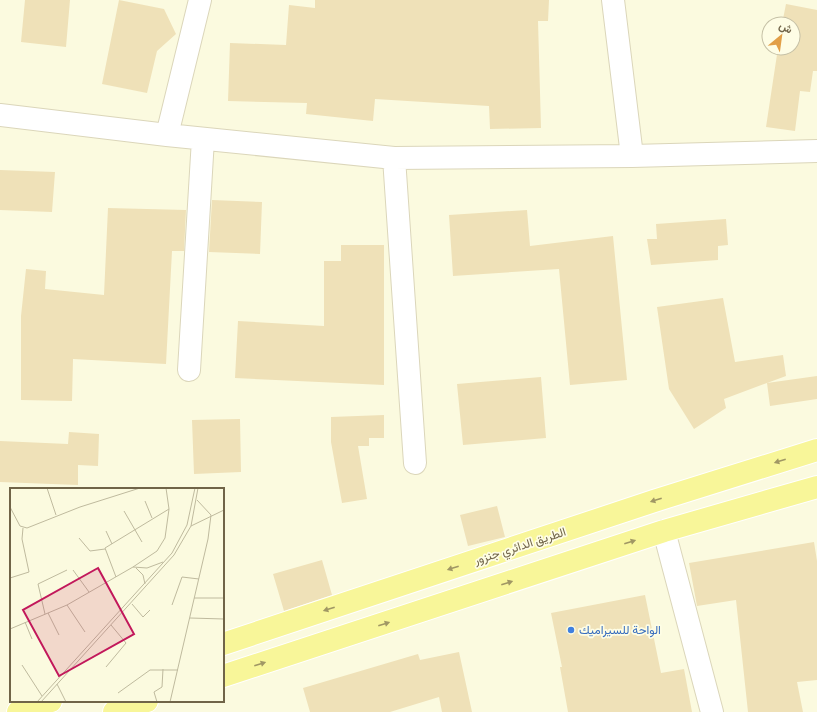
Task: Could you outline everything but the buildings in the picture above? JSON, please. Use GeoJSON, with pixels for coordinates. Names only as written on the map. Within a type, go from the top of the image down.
{"type":"FeatureCollection","features":[{"type":"Feature","properties":{"kind":"main road","name":"الطريق الدائري جنزور"},"geometry":{"type":"LineString","coordinates":[[224,644],[654,501],[817,450]]}},
{"type":"Feature","properties":{"kind":"main road"},"geometry":{"type":"LineString","coordinates":[[224,676],[664,530],[817,488]]}},
{"type":"Feature","properties":{"kind":"main road"},"geometry":{"type":"LineString","coordinates":[[18,712],[48,702]]}},
{"type":"Feature","properties":{"kind":"main road"},"geometry":{"type":"LineString","coordinates":[[114,712],[145,702]]}},
{"type":"Feature","properties":{"kind":"street"},"geometry":{"type":"LineString","coordinates":[[167,135],[200,0]]}},
{"type":"Feature","properties":{"kind":"street"},"geometry":{"type":"LineString","coordinates":[[613,0],[632,156]]}},
{"type":"Feature","properties":{"kind":"street"},"geometry":{"type":"LineString","coordinates":[[0,115],[167,135],[394,158],[632,156],[817,151]]}},
{"type":"Feature","properties":{"kind":"street"},"geometry":{"type":"LineString","coordinates":[[189,370],[203,138]]}},
{"type":"Feature","properties":{"kind":"street"},"geometry":{"type":"LineString","coordinates":[[394,158],[415,463]]}},
{"type":"Feature","properties":{"kind":"street"},"geometry":{"type":"LineString","coordinates":[[664,530],[712,712]]}},
{"type":"Feature","properties":{"kind":"place","name":"الواحة للسيراميك"},"geometry":{"type":"Point","coordinates":[571,630]}}]}
